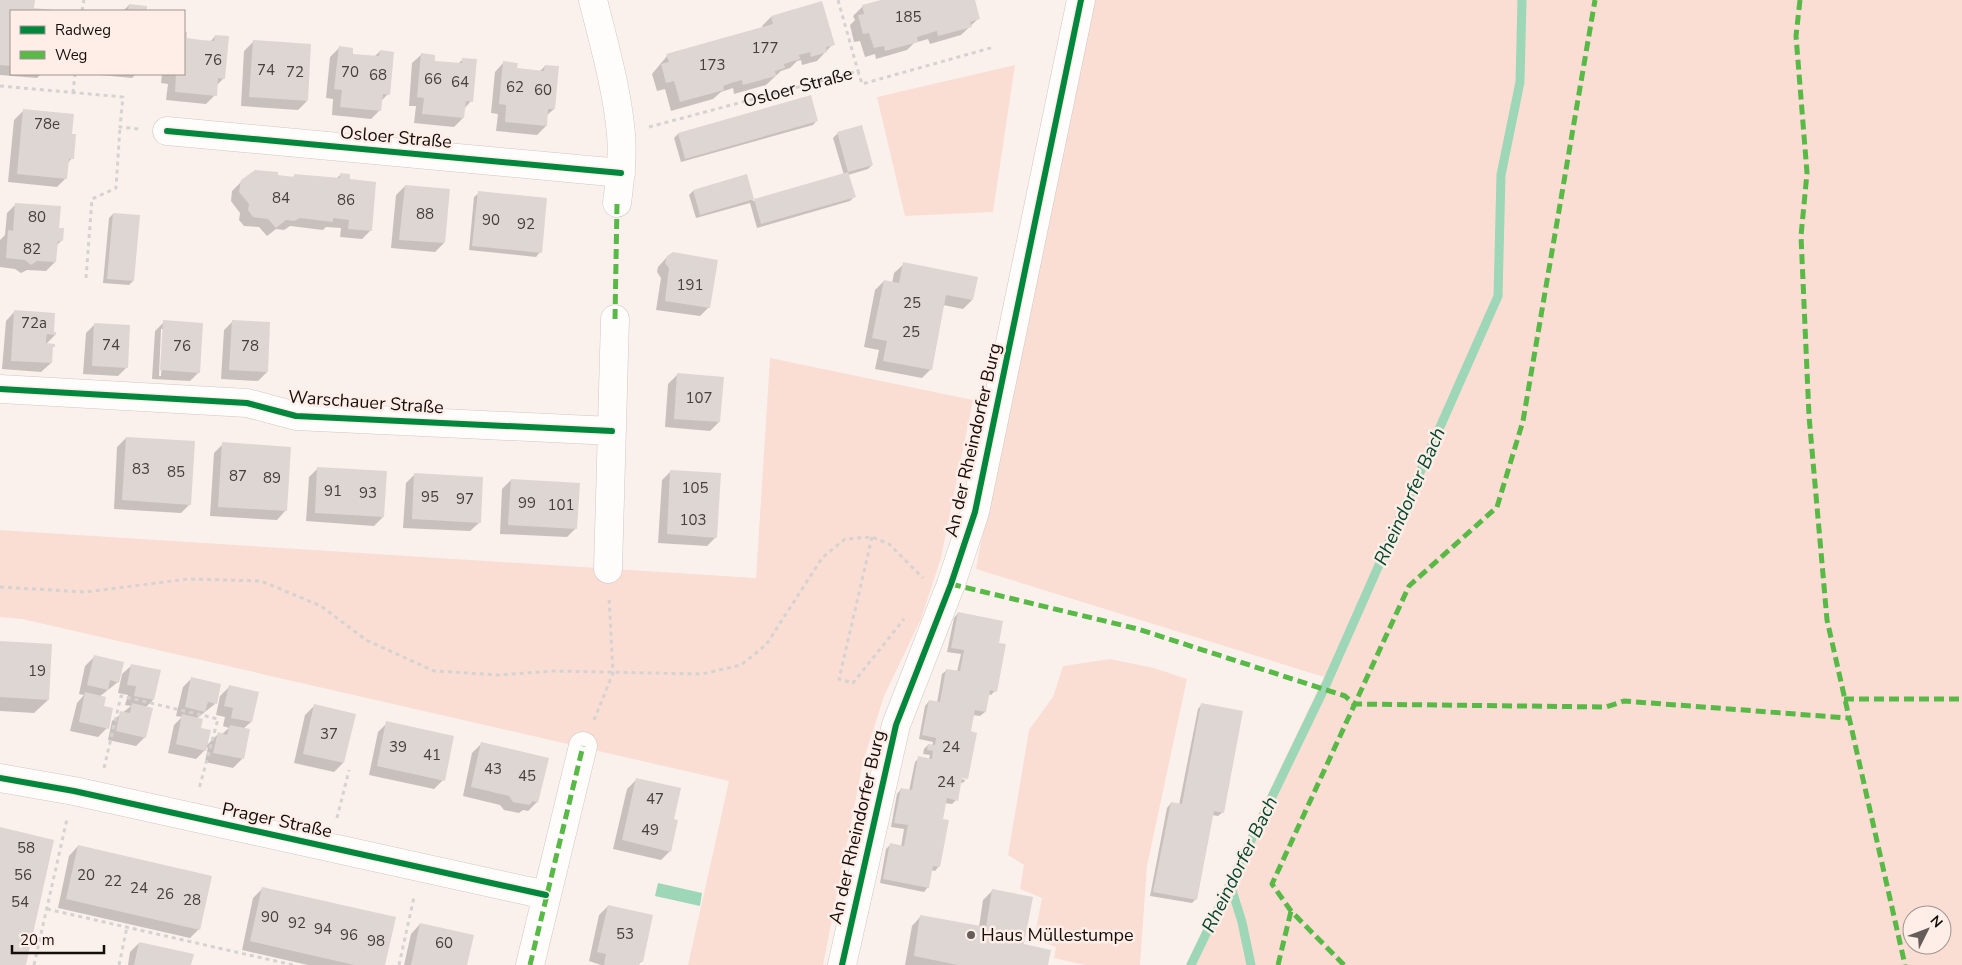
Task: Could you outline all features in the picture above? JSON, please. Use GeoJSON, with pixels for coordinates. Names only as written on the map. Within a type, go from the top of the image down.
{"type":"FeatureCollection","features":[{"type":"Feature","properties":{"kind":"street","name":"An der Rheindorfer Burg"},"geometry":{"type":"LineString","coordinates":[[842,965],[896,725],[951,584],[975,512],[1081,0]]}},
{"type":"Feature","properties":{"kind":"street"},"geometry":{"type":"LineString","coordinates":[[596,1],[621,135],[621,173],[617,203]]}},
{"type":"Feature","properties":{"kind":"street","name":"Osloer Straße"},"geometry":{"type":"LineString","coordinates":[[167,131],[621,173]]}},
{"type":"Feature","properties":{"kind":"street"},"geometry":{"type":"LineString","coordinates":[[608,569],[615,319]]}},
{"type":"Feature","properties":{"kind":"street","name":"Warschauer Straße"},"geometry":{"type":"LineString","coordinates":[[0,389],[247,403],[296,416],[612,431]]}},
{"type":"Feature","properties":{"kind":"street"},"geometry":{"type":"LineString","coordinates":[[530,965],[583,746]]}},
{"type":"Feature","properties":{"kind":"street","name":"Prager Straße"},"geometry":{"type":"LineString","coordinates":[[0,778],[86,793],[546,895]]}},
{"type":"Feature","properties":{"kind":"path"},"geometry":{"type":"LineString","coordinates":[[838,0],[858,71]]}},
{"type":"Feature","properties":{"kind":"path"},"geometry":{"type":"LineString","coordinates":[[73,92],[75,75]]}},
{"type":"Feature","properties":{"kind":"path"},"geometry":{"type":"LineString","coordinates":[[0,86],[123,97],[116,188],[92,200],[86,278]]}},
{"type":"Feature","properties":{"kind":"path"},"geometry":{"type":"LineString","coordinates":[[120,127],[167,131]]}},
{"type":"Feature","properties":{"kind":"path"},"geometry":{"type":"LineString","coordinates":[[872,537],[839,679],[854,683],[907,615]]}},
{"type":"Feature","properties":{"kind":"path"},"geometry":{"type":"LineString","coordinates":[[0,587],[85,592],[188,579],[261,581],[322,606],[366,640],[434,671],[498,675],[553,671],[702,674],[741,665],[766,645],[822,558],[845,539],[872,537],[889,544],[931,585],[951,584]]}},
{"type":"Feature","properties":{"kind":"path"},"geometry":{"type":"LineString","coordinates":[[583,746],[613,673],[608,569]]}},
{"type":"Feature","properties":{"kind":"path"},"geometry":{"type":"LineString","coordinates":[[34,965],[47,909],[120,696],[218,719],[192,817]]}},
{"type":"Feature","properties":{"kind":"path"},"geometry":{"type":"LineString","coordinates":[[331,847],[349,770]]}},
{"type":"Feature","properties":{"kind":"path"},"geometry":{"type":"LineString","coordinates":[[399,965],[421,867]]}},
{"type":"Feature","properties":{"kind":"path"},"geometry":{"type":"LineString","coordinates":[[47,909],[293,965]]}},
{"type":"Feature","properties":{"kind":"path"},"geometry":{"type":"LineString","coordinates":[[119,965],[127,927]]}},
{"type":"Feature","properties":{"kind":"shaded area"},"geometry":{"type":"Polygon","coordinates":[[[1083,0],[1962,0],[1962,965],[1186,965],[1324,677],[976,569],[1083,0]]]}},
{"type":"Feature","properties":{"kind":"shaded area"},"geometry":{"type":"Polygon","coordinates":[[[1015,65],[993,212],[905,216],[877,97],[1015,65]]]}},
{"type":"Feature","properties":{"kind":"shaded area"},"geometry":{"type":"Polygon","coordinates":[[[770,358],[973,400],[941,558],[921,619],[884,696],[863,762],[823,965],[688,965],[729,781],[22,619],[0,617],[0,530],[756,578],[770,358]]]}},
{"type":"Feature","properties":{"kind":"shaded area"},"geometry":{"type":"Polygon","coordinates":[[[1110,659],[1154,668],[1187,679],[1147,866],[1140,965],[1085,965],[1054,958],[1056,947],[1034,939],[1042,898],[1020,889],[1024,865],[1008,855],[1029,730],[1053,697],[1063,666],[1110,659]]]}},
{"type":"Feature","properties":{"kind":"shaded area"},"geometry":{"type":"Polygon","coordinates":[[[658,883],[702,893],[700,906],[655,896],[658,883]]]}},
{"type":"Feature","properties":{"kind":"building"},"geometry":{"type":"Polygon","coordinates":[[[0,0],[35,0],[34,8],[54,10],[10,10],[10,66],[0,65],[0,0]]]}},
{"type":"Feature","properties":{"kind":"building"},"geometry":{"type":"Polygon","coordinates":[[[881,0],[975,0],[980,19],[970,22],[972,27],[938,36],[937,31],[917,37],[918,42],[885,51],[884,46],[874,48],[869,33],[863,34],[858,15],[864,14],[862,5],[881,0]]]}},
{"type":"Feature","properties":{"kind":"building"},"geometry":{"type":"Polygon","coordinates":[[[822,1],[835,45],[826,47],[827,52],[811,57],[810,52],[799,55],[800,59],[784,64],[785,68],[775,71],[776,76],[743,85],[742,80],[723,86],[724,90],[680,102],[674,81],[666,83],[661,64],[669,62],[666,54],[773,24],[771,16],[822,1]]]}},
{"type":"Feature","properties":{"kind":"building"},"geometry":{"type":"Polygon","coordinates":[[[129,4],[147,6],[147,10],[128,10],[129,4]]]}},
{"type":"Feature","properties":{"kind":"building"},"geometry":{"type":"Polygon","coordinates":[[[185,32],[187,32],[187,38],[201,40],[214,41],[215,35],[229,36],[225,79],[218,78],[217,96],[175,92],[176,75],[185,75],[185,32]]]}},
{"type":"Feature","properties":{"kind":"building"},"geometry":{"type":"Polygon","coordinates":[[[253,40],[311,44],[308,101],[249,97],[253,40]]]}},
{"type":"Feature","properties":{"kind":"building"},"geometry":{"type":"Polygon","coordinates":[[[339,46],[353,48],[353,54],[379,56],[380,50],[394,52],[390,95],[383,94],[381,111],[340,107],[342,90],[334,89],[339,46]]]}},
{"type":"Feature","properties":{"kind":"building"},"geometry":{"type":"Polygon","coordinates":[[[421,53],[435,55],[435,61],[462,63],[462,58],[477,59],[473,102],[466,101],[464,118],[422,114],[424,98],[417,97],[421,53]]]}},
{"type":"Feature","properties":{"kind":"building"},"geometry":{"type":"Polygon","coordinates":[[[503,61],[518,63],[517,68],[544,71],[545,65],[559,66],[555,109],[548,109],[547,126],[505,122],[506,105],[499,104],[503,61]]]}},
{"type":"Feature","properties":{"kind":"building"},"geometry":{"type":"Polygon","coordinates":[[[811,95],[818,121],[685,159],[678,133],[811,95]]]}},
{"type":"Feature","properties":{"kind":"building"},"geometry":{"type":"Polygon","coordinates":[[[23,109],[74,114],[72,134],[76,134],[74,159],[69,159],[67,179],[17,174],[23,109]]]}},
{"type":"Feature","properties":{"kind":"building"},"geometry":{"type":"Polygon","coordinates":[[[862,125],[873,165],[848,172],[837,132],[862,125]]]}},
{"type":"Feature","properties":{"kind":"building"},"geometry":{"type":"Polygon","coordinates":[[[255,170],[278,172],[278,175],[294,177],[294,174],[340,178],[340,173],[350,174],[350,179],[376,182],[372,231],[348,229],[349,220],[333,218],[333,222],[300,218],[294,221],[286,220],[276,228],[268,219],[253,217],[248,210],[249,204],[239,192],[241,180],[255,170]]]}},
{"type":"Feature","properties":{"kind":"building"},"geometry":{"type":"Polygon","coordinates":[[[848,172],[856,197],[761,224],[754,199],[848,172]]]}},
{"type":"Feature","properties":{"kind":"building"},"geometry":{"type":"Polygon","coordinates":[[[747,174],[754,199],[700,215],[693,190],[747,174]]]}},
{"type":"Feature","properties":{"kind":"building"},"geometry":{"type":"Polygon","coordinates":[[[405,185],[450,189],[445,243],[399,240],[405,185]]]}},
{"type":"Feature","properties":{"kind":"building"},"geometry":{"type":"Polygon","coordinates":[[[478,191],[547,198],[542,253],[472,246],[478,191]]]}},
{"type":"Feature","properties":{"kind":"building"},"geometry":{"type":"Polygon","coordinates":[[[15,203],[61,206],[59,228],[64,228],[63,241],[58,241],[56,262],[37,261],[31,265],[25,260],[6,258],[8,230],[13,231],[15,203]]]}},
{"type":"Feature","properties":{"kind":"building"},"geometry":{"type":"Polygon","coordinates":[[[113,213],[140,215],[134,281],[107,279],[113,213]]]}},
{"type":"Feature","properties":{"kind":"building"},"geometry":{"type":"Polygon","coordinates":[[[673,252],[718,260],[710,308],[665,301],[669,268],[665,263],[667,256],[673,252]]]}},
{"type":"Feature","properties":{"kind":"building"},"geometry":{"type":"Polygon","coordinates":[[[903,262],[978,277],[973,300],[946,295],[932,370],[883,361],[887,341],[872,338],[884,280],[899,283],[903,262]]]}},
{"type":"Feature","properties":{"kind":"building"},"geometry":{"type":"Polygon","coordinates":[[[14,310],[55,313],[54,332],[56,332],[56,335],[47,334],[46,339],[46,343],[55,344],[55,347],[53,347],[52,363],[11,361],[14,310]]]}},
{"type":"Feature","properties":{"kind":"building"},"geometry":{"type":"Polygon","coordinates":[[[163,320],[203,323],[200,373],[160,370],[163,320]]]}},
{"type":"Feature","properties":{"kind":"building"},"geometry":{"type":"Polygon","coordinates":[[[232,320],[270,322],[268,372],[229,370],[232,320]]]}},
{"type":"Feature","properties":{"kind":"building"},"geometry":{"type":"Polygon","coordinates":[[[94,323],[130,325],[128,368],[92,366],[94,323]]]}},
{"type":"Feature","properties":{"kind":"building"},"geometry":{"type":"Polygon","coordinates":[[[677,373],[724,377],[720,422],[674,419],[677,373]]]}},
{"type":"Feature","properties":{"kind":"building"},"geometry":{"type":"Polygon","coordinates":[[[126,437],[195,441],[191,505],[122,500],[126,437]]]}},
{"type":"Feature","properties":{"kind":"building"},"geometry":{"type":"Polygon","coordinates":[[[222,442],[291,447],[287,511],[218,507],[222,442]]]}},
{"type":"Feature","properties":{"kind":"building"},"geometry":{"type":"Polygon","coordinates":[[[317,467],[387,471],[384,517],[315,513],[317,467]]]}},
{"type":"Feature","properties":{"kind":"building"},"geometry":{"type":"Polygon","coordinates":[[[670,470],[721,473],[717,538],[667,534],[670,470]]]}},
{"type":"Feature","properties":{"kind":"building"},"geometry":{"type":"Polygon","coordinates":[[[414,473],[483,477],[481,523],[412,519],[414,473]]]}},
{"type":"Feature","properties":{"kind":"building"},"geometry":{"type":"Polygon","coordinates":[[[511,479],[580,483],[577,529],[508,525],[511,479]]]}},
{"type":"Feature","properties":{"kind":"building"},"geometry":{"type":"Polygon","coordinates":[[[958,612],[1003,621],[999,643],[1006,644],[997,692],[990,690],[986,712],[975,710],[971,731],[977,733],[968,779],[962,778],[958,801],[947,798],[943,819],[949,820],[940,867],[933,866],[929,888],[883,879],[890,843],[904,846],[908,825],[894,823],[901,788],[912,790],[918,756],[932,759],[933,751],[927,750],[928,744],[935,745],[936,738],[922,735],[929,700],[940,702],[946,669],[960,671],[964,650],[951,648],[958,612]]]}},
{"type":"Feature","properties":{"kind":"building"},"geometry":{"type":"Polygon","coordinates":[[[0,641],[52,644],[49,700],[0,697],[0,641]]]}},
{"type":"Feature","properties":{"kind":"building"},"geometry":{"type":"Polygon","coordinates":[[[94,655],[124,662],[119,683],[110,680],[108,690],[87,685],[94,655]]]}},
{"type":"Feature","properties":{"kind":"building"},"geometry":{"type":"Polygon","coordinates":[[[131,664],[161,670],[154,700],[134,696],[136,686],[127,685],[131,664]]]}},
{"type":"Feature","properties":{"kind":"building"},"geometry":{"type":"Polygon","coordinates":[[[191,677],[221,684],[217,704],[208,702],[205,712],[185,707],[191,677]]]}},
{"type":"Feature","properties":{"kind":"building"},"geometry":{"type":"Polygon","coordinates":[[[229,685],[259,692],[252,722],[231,718],[233,708],[224,706],[229,685]]]}},
{"type":"Feature","properties":{"kind":"building"},"geometry":{"type":"Polygon","coordinates":[[[85,692],[106,697],[104,706],[113,708],[109,729],[79,722],[85,692]]]}},
{"type":"Feature","properties":{"kind":"building"},"geometry":{"type":"Polygon","coordinates":[[[132,703],[153,708],[146,738],[116,731],[120,711],[130,713],[132,703]]]}},
{"type":"Feature","properties":{"kind":"building"},"geometry":{"type":"Polygon","coordinates":[[[1201,703],[1243,711],[1224,813],[1214,811],[1197,900],[1153,892],[1171,802],[1182,804],[1201,703]]]}},
{"type":"Feature","properties":{"kind":"building"},"geometry":{"type":"Polygon","coordinates":[[[314,704],[356,714],[344,763],[303,754],[314,704]]]}},
{"type":"Feature","properties":{"kind":"building"},"geometry":{"type":"Polygon","coordinates":[[[182,714],[203,719],[201,728],[211,730],[206,751],[176,744],[182,714]]]}},
{"type":"Feature","properties":{"kind":"building"},"geometry":{"type":"Polygon","coordinates":[[[386,721],[454,736],[445,781],[377,766],[386,721]]]}},
{"type":"Feature","properties":{"kind":"building"},"geometry":{"type":"Polygon","coordinates":[[[230,725],[250,729],[244,759],[213,753],[218,732],[227,735],[230,725]]]}},
{"type":"Feature","properties":{"kind":"building"},"geometry":{"type":"Polygon","coordinates":[[[481,742],[549,758],[538,803],[533,801],[529,805],[513,802],[509,796],[471,787],[481,742]]]}},
{"type":"Feature","properties":{"kind":"building"},"geometry":{"type":"Polygon","coordinates":[[[636,778],[681,788],[674,819],[678,820],[671,852],[622,840],[636,778]]]}},
{"type":"Feature","properties":{"kind":"building"},"geometry":{"type":"Polygon","coordinates":[[[0,827],[54,840],[26,965],[0,965],[0,827]]]}},
{"type":"Feature","properties":{"kind":"building"},"geometry":{"type":"Polygon","coordinates":[[[78,845],[212,876],[200,930],[66,899],[78,845]]]}},
{"type":"Feature","properties":{"kind":"building"},"geometry":{"type":"Polygon","coordinates":[[[262,887],[396,917],[385,965],[354,965],[250,941],[262,887]]]}},
{"type":"Feature","properties":{"kind":"building","name":"Haus Müllestumpe"},"geometry":{"type":"Polygon","coordinates":[[[992,889],[1033,897],[1024,944],[1051,950],[1048,965],[958,965],[914,956],[920,915],[986,927],[992,889]]]}},
{"type":"Feature","properties":{"kind":"building"},"geometry":{"type":"Polygon","coordinates":[[[608,905],[653,915],[643,962],[640,961],[639,965],[604,965],[606,954],[597,952],[608,905]]]}},
{"type":"Feature","properties":{"kind":"building"},"geometry":{"type":"Polygon","coordinates":[[[420,923],[474,935],[467,965],[411,965],[420,923]]]}},
{"type":"Feature","properties":{"kind":"building"},"geometry":{"type":"Polygon","coordinates":[[[139,942],[194,954],[191,965],[134,965],[139,942]]]}},
{"type":"Feature","properties":{"kind":"waterway","name":"Rheindorfer Bach"},"geometry":{"type":"LineString","coordinates":[[1191,965],[1325,687],[1498,296],[1501,175],[1520,82],[1522,0]]}},
{"type":"Feature","properties":{"kind":"waterway"},"geometry":{"type":"LineString","coordinates":[[1230,884],[1242,922],[1251,965]]}},
{"type":"Feature","properties":{"kind":"marked path"},"geometry":{"type":"LineString","coordinates":[[1344,965],[1291,911],[1272,884],[1409,586],[1497,507],[1523,421],[1595,0]]}},
{"type":"Feature","properties":{"kind":"marked path"},"geometry":{"type":"LineString","coordinates":[[1800,0],[1796,36],[1807,173],[1801,236],[1809,416],[1827,620],[1905,965]]}},
{"type":"Feature","properties":{"kind":"marked path"},"geometry":{"type":"LineString","coordinates":[[615,319],[617,203]]}},
{"type":"Feature","properties":{"kind":"marked path"},"geometry":{"type":"LineString","coordinates":[[951,584],[1138,629],[1345,696],[1354,704],[1606,707],[1624,701],[1848,718]]}},
{"type":"Feature","properties":{"kind":"marked path"},"geometry":{"type":"LineString","coordinates":[[1844,699],[1962,699]]}},
{"type":"Feature","properties":{"kind":"marked path"},"geometry":{"type":"LineString","coordinates":[[530,965],[583,746]]}},
{"type":"Feature","properties":{"kind":"marked path"},"geometry":{"type":"LineString","coordinates":[[1278,965],[1291,911]]}},
{"type":"Feature","properties":{"kind":"cycle path"},"geometry":{"type":"LineString","coordinates":[[842,965],[896,725],[951,584],[975,512],[1081,0]]}},
{"type":"Feature","properties":{"kind":"cycle path"},"geometry":{"type":"LineString","coordinates":[[167,131],[621,173]]}},
{"type":"Feature","properties":{"kind":"cycle path"},"geometry":{"type":"LineString","coordinates":[[0,389],[247,403],[296,416],[612,431]]}},
{"type":"Feature","properties":{"kind":"cycle path"},"geometry":{"type":"LineString","coordinates":[[0,778],[74,791],[546,895]]}},
{"type":"Feature","properties":{"kind":"place","name":"Haus Müllestumpe"},"geometry":{"type":"Point","coordinates":[971,935]}}]}
